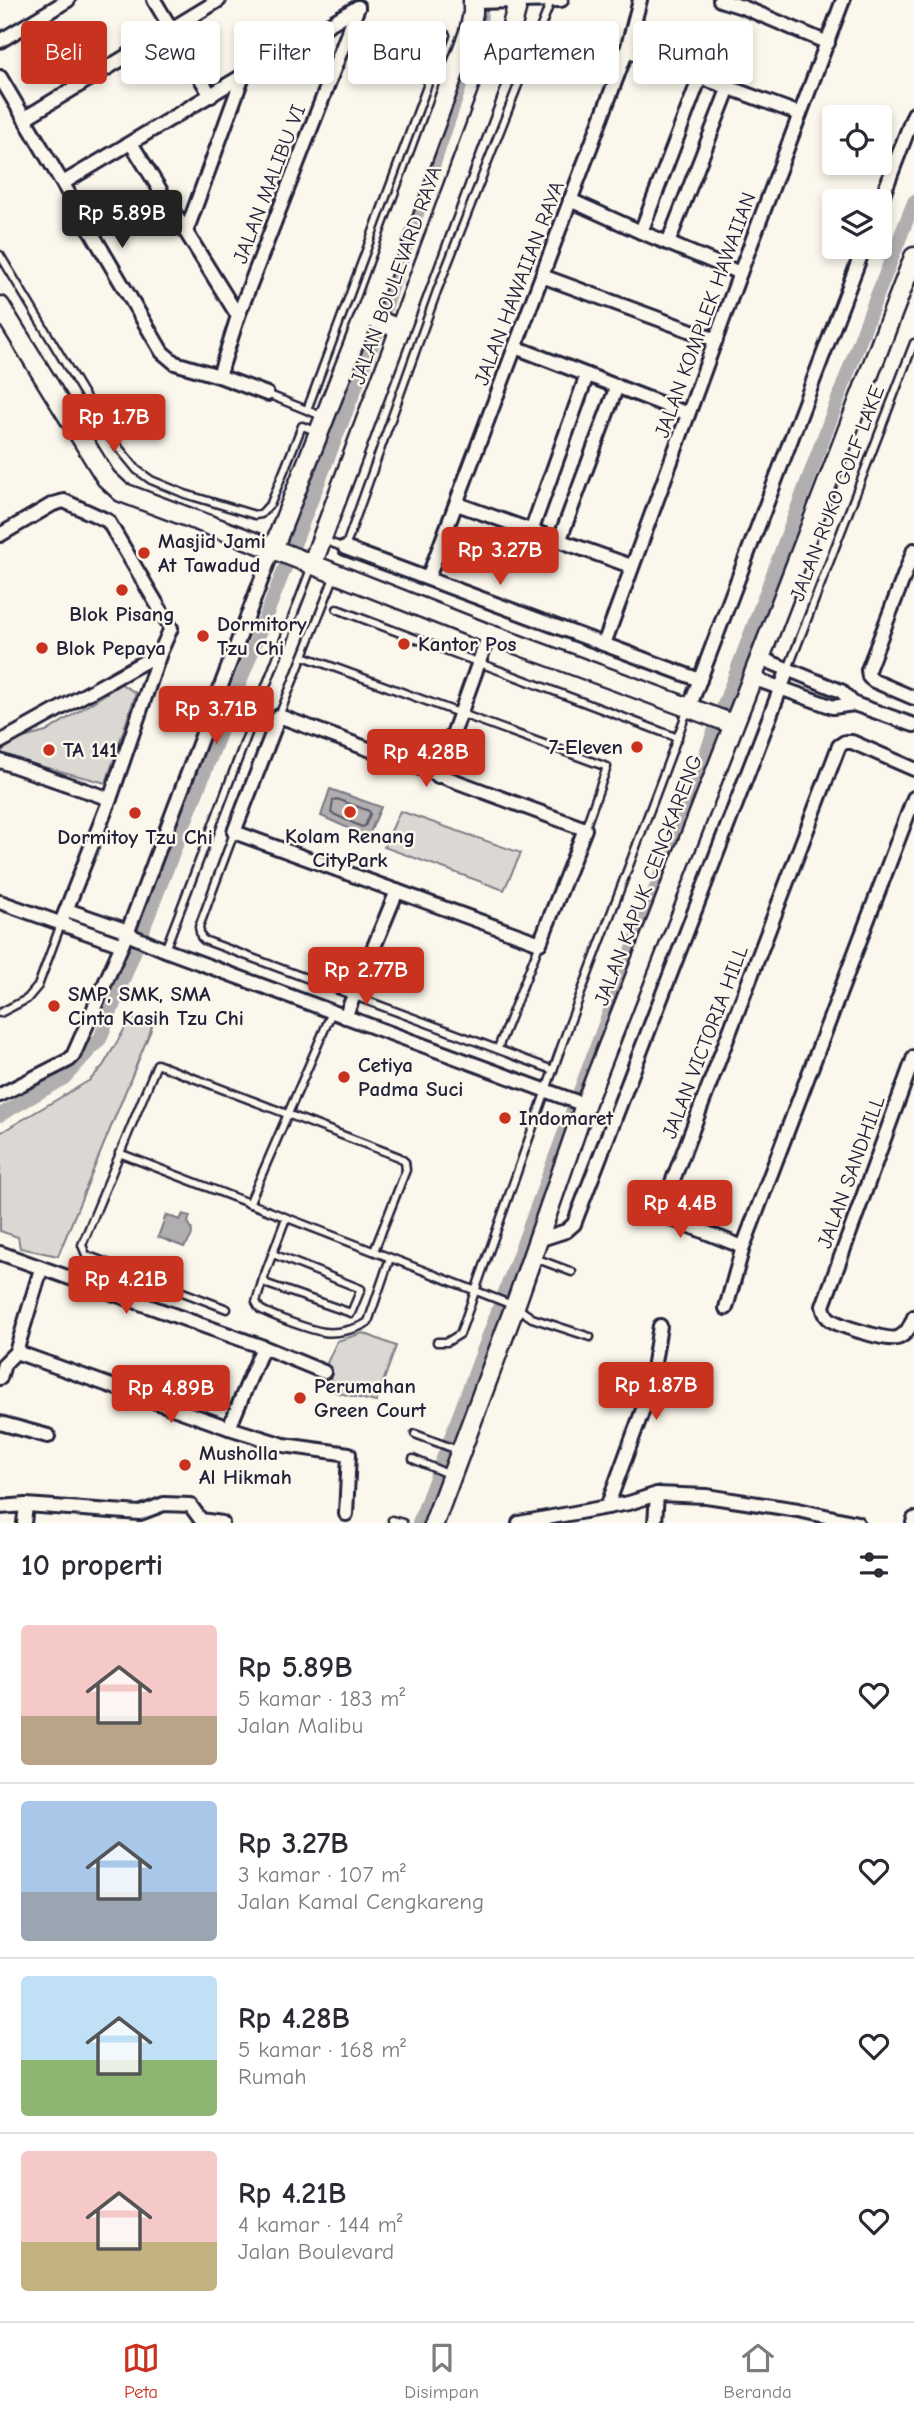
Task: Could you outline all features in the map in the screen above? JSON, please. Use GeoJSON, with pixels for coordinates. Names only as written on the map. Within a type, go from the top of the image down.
{"type":"FeatureCollection","features":[{"type":"Feature","properties":{"kind":"street"},"geometry":{"type":"LineString","coordinates":[[0,41],[68,0]]}},
{"type":"Feature","properties":{"kind":"street"},"geometry":{"type":"LineString","coordinates":[[154,0],[166,21]]}},
{"type":"Feature","properties":{"kind":"street"},"geometry":{"type":"LineString","coordinates":[[184,21],[219,0]]}},
{"type":"Feature","properties":{"kind":"street"},"geometry":{"type":"LineString","coordinates":[[476,2],[561,0]]}},
{"type":"Feature","properties":{"kind":"street","name":"JALAN HAWAIIAN RAYA"},"geometry":{"type":"LineString","coordinates":[[428,578],[626,50],[640,0]]}},
{"type":"Feature","properties":{"kind":"street"},"geometry":{"type":"LineString","coordinates":[[720,0],[746,4],[828,43]]}},
{"type":"Feature","properties":{"kind":"street","name":"JALAN KOMPLEK HAWAIIAN"},"geometry":{"type":"LineString","coordinates":[[604,644],[740,273],[844,0]]}},
{"type":"Feature","properties":{"kind":"street","name":"JALAN BOULEVARD RAYA"},"geometry":{"type":"LineString","coordinates":[[308,563],[322,540],[397,329],[416,286],[510,34],[513,1]]}},
{"type":"Feature","properties":{"kind":"street","name":"JALAN BOULEVARD RAYA"},"geometry":{"type":"LineString","coordinates":[[278,551],[296,491],[367,316],[419,163],[469,32],[476,2]]}},
{"type":"Feature","properties":{"kind":"street"},"geometry":{"type":"LineString","coordinates":[[329,21],[356,4]]}},
{"type":"Feature","properties":{"kind":"street","name":"JALAN MALIBU VI"},"geometry":{"type":"LineString","coordinates":[[219,376],[238,316],[356,4]]}},
{"type":"Feature","properties":{"kind":"street"},"geometry":{"type":"LineString","coordinates":[[626,50],[633,52]]}},
{"type":"Feature","properties":{"kind":"street"},"geometry":{"type":"LineString","coordinates":[[25,118],[121,59]]}},
{"type":"Feature","properties":{"kind":"street"},"geometry":{"type":"LineString","coordinates":[[0,77],[162,352],[175,363],[267,394]]}},
{"type":"Feature","properties":{"kind":"street"},"geometry":{"type":"LineString","coordinates":[[63,183],[234,82]]}},
{"type":"Feature","properties":{"kind":"street"},"geometry":{"type":"LineString","coordinates":[[204,84],[211,96]]}},
{"type":"Feature","properties":{"kind":"street"},"geometry":{"type":"LineString","coordinates":[[186,232],[240,84]]}},
{"type":"Feature","properties":{"kind":"street"},"geometry":{"type":"LineString","coordinates":[[641,232],[697,84]]}},
{"type":"Feature","properties":{"kind":"street"},"geometry":{"type":"LineString","coordinates":[[721,84],[800,114]]}},
{"type":"Feature","properties":{"kind":"street"},"geometry":{"type":"LineString","coordinates":[[668,243],[729,87]]}},
{"type":"Feature","properties":{"kind":"street"},"geometry":{"type":"LineString","coordinates":[[885,189],[914,114]]}},
{"type":"Feature","properties":{"kind":"street"},"geometry":{"type":"LineString","coordinates":[[131,143],[238,316]]}},
{"type":"Feature","properties":{"kind":"street"},"geometry":{"type":"LineString","coordinates":[[570,200],[740,273]]}},
{"type":"Feature","properties":{"kind":"street","name":"JALAN KAPUK CENGKARENG"},"geometry":{"type":"LineString","coordinates":[[434,1523],[449,1474],[535,1248],[583,1105],[731,723],[760,658],[914,257]]}},
{"type":"Feature","properties":{"kind":"street"},"geometry":{"type":"LineString","coordinates":[[697,711],[700,680],[859,259]]}},
{"type":"Feature","properties":{"kind":"street"},"geometry":{"type":"LineString","coordinates":[[542,276],[716,340]]}},
{"type":"Feature","properties":{"kind":"street"},"geometry":{"type":"LineString","coordinates":[[0,306],[71,422],[114,486],[121,492],[489,634],[731,723]]}},
{"type":"Feature","properties":{"kind":"street"},"geometry":{"type":"LineString","coordinates":[[367,316],[397,329]]}},
{"type":"Feature","properties":{"kind":"street"},"geometry":{"type":"LineString","coordinates":[[515,347],[688,414]]}},
{"type":"Feature","properties":{"kind":"street"},"geometry":{"type":"LineString","coordinates":[[532,529],[587,375]]}},
{"type":"Feature","properties":{"kind":"street"},"geometry":{"type":"LineString","coordinates":[[560,539],[617,386]]}},
{"type":"Feature","properties":{"kind":"street"},"geometry":{"type":"LineString","coordinates":[[0,535],[53,504],[64,501],[107,521],[170,626],[171,634],[160,653],[110,799],[61,923]]}},
{"type":"Feature","properties":{"kind":"street"},"geometry":{"type":"LineString","coordinates":[[457,503],[631,566]]}},
{"type":"Feature","properties":{"kind":"street"},"geometry":{"type":"LineString","coordinates":[[345,548],[700,680]]}},
{"type":"Feature","properties":{"kind":"street"},"geometry":{"type":"LineString","coordinates":[[914,550],[868,670],[869,677],[874,681],[914,698]]}},
{"type":"Feature","properties":{"kind":"street"},"geometry":{"type":"LineString","coordinates":[[0,1095],[73,1056],[122,945],[133,936],[278,551]]}},
{"type":"Feature","properties":{"kind":"street"},"geometry":{"type":"LineString","coordinates":[[439,776],[489,634]]}},
{"type":"Feature","properties":{"kind":"street"},"geometry":{"type":"LineString","coordinates":[[0,742],[160,653]]}},
{"type":"Feature","properties":{"kind":"street"},"geometry":{"type":"LineString","coordinates":[[760,658],[841,691],[855,704],[914,725]]}},
{"type":"Feature","properties":{"kind":"street"},"geometry":{"type":"LineString","coordinates":[[535,1248],[574,1224],[788,669]]}},
{"type":"Feature","properties":{"kind":"street"},"geometry":{"type":"LineString","coordinates":[[752,678],[833,707],[855,704]]}},
{"type":"Feature","properties":{"kind":"street"},"geometry":{"type":"LineString","coordinates":[[279,716],[585,829],[540,943],[234,832],[279,716]]}},
{"type":"Feature","properties":{"kind":"street","name":"JALAN VICTORIA HILL"},"geometry":{"type":"LineString","coordinates":[[743,1247],[667,1217],[663,1206],[839,746],[845,741],[852,742],[914,769]]}},
{"type":"Feature","properties":{"kind":"street"},"geometry":{"type":"LineString","coordinates":[[0,761],[110,799]]}},
{"type":"Feature","properties":{"kind":"street"},"geometry":{"type":"LineString","coordinates":[[726,1308],[743,1247],[914,798]]}},
{"type":"Feature","properties":{"kind":"street"},"geometry":{"type":"LineString","coordinates":[[338,1014],[354,995],[397,891]]}},
{"type":"Feature","properties":{"kind":"street"},"geometry":{"type":"LineString","coordinates":[[0,902],[122,945]]}},
{"type":"Feature","properties":{"kind":"street"},"geometry":{"type":"LineString","coordinates":[[66,910],[583,1105]]}},
{"type":"Feature","properties":{"kind":"street","name":"JALAN SANDHILL"},"geometry":{"type":"LineString","coordinates":[[914,1057],[824,1300],[824,1313],[833,1321],[889,1339],[903,1335],[914,1317]]}},
{"type":"Feature","properties":{"kind":"street"},"geometry":{"type":"LineString","coordinates":[[0,1253],[263,1347],[324,1372]]}},
{"type":"Feature","properties":{"kind":"street"},"geometry":{"type":"LineString","coordinates":[[0,1378],[2,1364],[16,1352],[41,1269]]}},
{"type":"Feature","properties":{"kind":"street"},"geometry":{"type":"LineString","coordinates":[[607,1507],[649,1393],[660,1326]]}},
{"type":"Feature","properties":{"kind":"street"},"geometry":{"type":"LineString","coordinates":[[229,1429],[263,1347]]}},
{"type":"Feature","properties":{"kind":"street"},"geometry":{"type":"LineString","coordinates":[[16,1352],[229,1429],[284,1445],[349,1454],[351,1457],[346,1514]]}},
{"type":"Feature","properties":{"kind":"street"},"geometry":{"type":"LineString","coordinates":[[0,1423],[48,1436]]}},
{"type":"Feature","properties":{"kind":"street"},"geometry":{"type":"LineString","coordinates":[[655,1523],[657,1494]]}},
{"type":"Feature","properties":{"kind":"street"},"geometry":{"type":"LineString","coordinates":[[519,1523],[607,1507],[657,1494],[706,1496],[798,1517],[857,1523]]}},
{"type":"Feature","properties":{"kind":"street"},"geometry":{"type":"LineString","coordinates":[[0,1507],[26,1505],[140,1513],[164,1504],[190,1505],[201,1520],[222,1523]]}},
{"type":"Feature","properties":{"kind":"street"},"geometry":{"type":"LineString","coordinates":[[24,1523],[26,1505]]}},
{"type":"Feature","properties":{"kind":"lane"},"geometry":{"type":"LineString","coordinates":[[322,540],[345,548],[437,291],[551,1]]}},
{"type":"Feature","properties":{"kind":"lane"},"geometry":{"type":"LineString","coordinates":[[307,410],[429,84]]}},
{"type":"Feature","properties":{"kind":"lane"},"geometry":{"type":"LineString","coordinates":[[400,159],[419,163]]}},
{"type":"Feature","properties":{"kind":"lane"},"geometry":{"type":"LineString","coordinates":[[0,255],[109,436],[136,470],[151,480],[185,494],[255,515],[261,514],[268,509],[302,426],[323,425]]}},
{"type":"Feature","properties":{"kind":"lane"},"geometry":{"type":"LineString","coordinates":[[416,286],[437,291]]}},
{"type":"Feature","properties":{"kind":"lane","name":"JALAN RUKO GOLF LAKE"},"geometry":{"type":"LineString","coordinates":[[788,669],[914,343]]}},
{"type":"Feature","properties":{"kind":"lane"},"geometry":{"type":"LineString","coordinates":[[267,394],[307,410],[323,425]]}},
{"type":"Feature","properties":{"kind":"lane"},"geometry":{"type":"LineString","coordinates":[[71,422],[93,408]]}},
{"type":"Feature","properties":{"kind":"lane"},"geometry":{"type":"LineString","coordinates":[[278,485],[296,491]]}},
{"type":"Feature","properties":{"kind":"lane"},"geometry":{"type":"LineString","coordinates":[[178,514],[185,494]]}},
{"type":"Feature","properties":{"kind":"lane"},"geometry":{"type":"LineString","coordinates":[[161,948],[308,563]]}},
{"type":"Feature","properties":{"kind":"lane"},"geometry":{"type":"LineString","coordinates":[[279,716],[335,575]]}},
{"type":"Feature","properties":{"kind":"lane"},"geometry":{"type":"LineString","coordinates":[[337,609],[678,738]]}},
{"type":"Feature","properties":{"kind":"lane"},"geometry":{"type":"LineString","coordinates":[[303,656],[607,767],[585,829]]}},
{"type":"Feature","properties":{"kind":"lane"},"geometry":{"type":"LineString","coordinates":[[437,1342],[447,1342],[460,1334],[553,1070],[678,738],[697,711]]}},
{"type":"Feature","properties":{"kind":"lane"},"geometry":{"type":"LineString","coordinates":[[234,832],[199,927],[201,937],[208,942],[553,1070]]}},
{"type":"Feature","properties":{"kind":"lane"},"geometry":{"type":"LineString","coordinates":[[0,1013],[27,999],[37,986],[61,923]]}},
{"type":"Feature","properties":{"kind":"lane"},"geometry":{"type":"LineString","coordinates":[[498,1048],[540,943]]}},
{"type":"Feature","properties":{"kind":"lane"},"geometry":{"type":"LineString","coordinates":[[249,1204],[288,1113],[338,1014]]}},
{"type":"Feature","properties":{"kind":"lane"},"geometry":{"type":"LineString","coordinates":[[227,1309],[86,1255],[82,1245],[157,1063],[399,1157],[405,1162],[406,1170],[374,1251]]}},
{"type":"Feature","properties":{"kind":"lane"},"geometry":{"type":"LineString","coordinates":[[119,1153],[513,1305],[532,1318],[590,1337]]}},
{"type":"Feature","properties":{"kind":"lane"},"geometry":{"type":"LineString","coordinates":[[286,1218],[256,1302],[260,1309],[326,1332],[362,1326],[368,1322],[390,1258]]}},
{"type":"Feature","properties":{"kind":"lane"},"geometry":{"type":"LineString","coordinates":[[535,1248],[572,1272]]}},
{"type":"Feature","properties":{"kind":"lane"},"geometry":{"type":"LineString","coordinates":[[263,1279],[267,1284],[346,1312],[351,1312],[356,1303],[361,1289],[356,1286],[273,1254]]}},
{"type":"Feature","properties":{"kind":"lane"},"geometry":{"type":"LineString","coordinates":[[415,1434],[459,1450]]}},
{"type":"Feature","properties":{"kind":"lane"},"geometry":{"type":"LineString","coordinates":[[413,1459],[449,1474]]}},
{"type":"Feature","properties":{"kind":"lane"},"geometry":{"type":"LineString","coordinates":[[392,1520],[403,1523]]}},
{"type":"Feature","properties":{"kind":"shaded area"},"geometry":{"type":"Polygon","coordinates":[[[121,684],[136,693],[106,783],[1,756],[4,743],[46,732],[121,684]]]}},
{"type":"Feature","properties":{"kind":"shaded area"},"geometry":{"type":"Polygon","coordinates":[[[400,811],[521,853],[504,890],[384,847],[400,811]]]}},
{"type":"Feature","properties":{"kind":"shaded area"},"geometry":{"type":"Polygon","coordinates":[[[131,1018],[152,1027],[58,1256],[20,1248],[18,1237],[0,1231],[0,1133],[90,1080],[103,1066],[131,1018]]]}},
{"type":"Feature","properties":{"kind":"shaded area"},"geometry":{"type":"Polygon","coordinates":[[[363,1333],[396,1346],[376,1402],[335,1392],[327,1363],[337,1341],[363,1333]]]}},
{"type":"Feature","properties":{"kind":"water","name":"Kolam Renang CityPark"},"geometry":{"type":"Polygon","coordinates":[[[330,789],[381,807],[368,837],[321,816],[330,789]]]}},
{"type":"Feature","properties":{"kind":"water"},"geometry":{"type":"Polygon","coordinates":[[[183,1214],[190,1216],[188,1222],[192,1232],[184,1247],[158,1237],[166,1215],[180,1220],[183,1214]]]}},
{"type":"Feature","properties":{"kind":"waterway"},"geometry":{"type":"LineString","coordinates":[[0,1115],[64,1078],[100,1039],[375,338],[480,27],[482,1]]}},
{"type":"Feature","properties":{"kind":"waterway"},"geometry":{"type":"LineString","coordinates":[[419,1523],[869,316],[914,202]]}},
{"type":"Feature","properties":{"kind":"place","name":"Masjid Jami At Tawadud"},"geometry":{"type":"Point","coordinates":[144,553]}},
{"type":"Feature","properties":{"kind":"place","name":"Blok Pisang"},"geometry":{"type":"Point","coordinates":[122,590]}},
{"type":"Feature","properties":{"kind":"place","name":"Dormitory Tzu Chi"},"geometry":{"type":"Point","coordinates":[203,636]}},
{"type":"Feature","properties":{"kind":"place","name":"Kantor Pos"},"geometry":{"type":"Point","coordinates":[404,644]}},
{"type":"Feature","properties":{"kind":"place","name":"Blok Pepaya"},"geometry":{"type":"Point","coordinates":[42,648]}},
{"type":"Feature","properties":{"kind":"place","name":"7-Eleven"},"geometry":{"type":"Point","coordinates":[637,747]}},
{"type":"Feature","properties":{"kind":"place","name":"TA 141"},"geometry":{"type":"Point","coordinates":[49,750]}},
{"type":"Feature","properties":{"kind":"place","name":"Kolam Renang CityPark"},"geometry":{"type":"Point","coordinates":[350,812]}},
{"type":"Feature","properties":{"kind":"place","name":"Dormitoy Tzu Chi"},"geometry":{"type":"Point","coordinates":[135,813]}},
{"type":"Feature","properties":{"kind":"place","name":"SMP, SMK, SMA Cinta Kasih Tzu Chi"},"geometry":{"type":"Point","coordinates":[54,1006]}},
{"type":"Feature","properties":{"kind":"place","name":"Cetiya Padma Suci"},"geometry":{"type":"Point","coordinates":[344,1077]}},
{"type":"Feature","properties":{"kind":"place","name":"Indomaret"},"geometry":{"type":"Point","coordinates":[505,1118]}},
{"type":"Feature","properties":{"kind":"place","name":"Perumahan Green Court"},"geometry":{"type":"Point","coordinates":[300,1398]}},
{"type":"Feature","properties":{"kind":"place","name":"Musholla Al Hikmah"},"geometry":{"type":"Point","coordinates":[185,1465]}}]}
